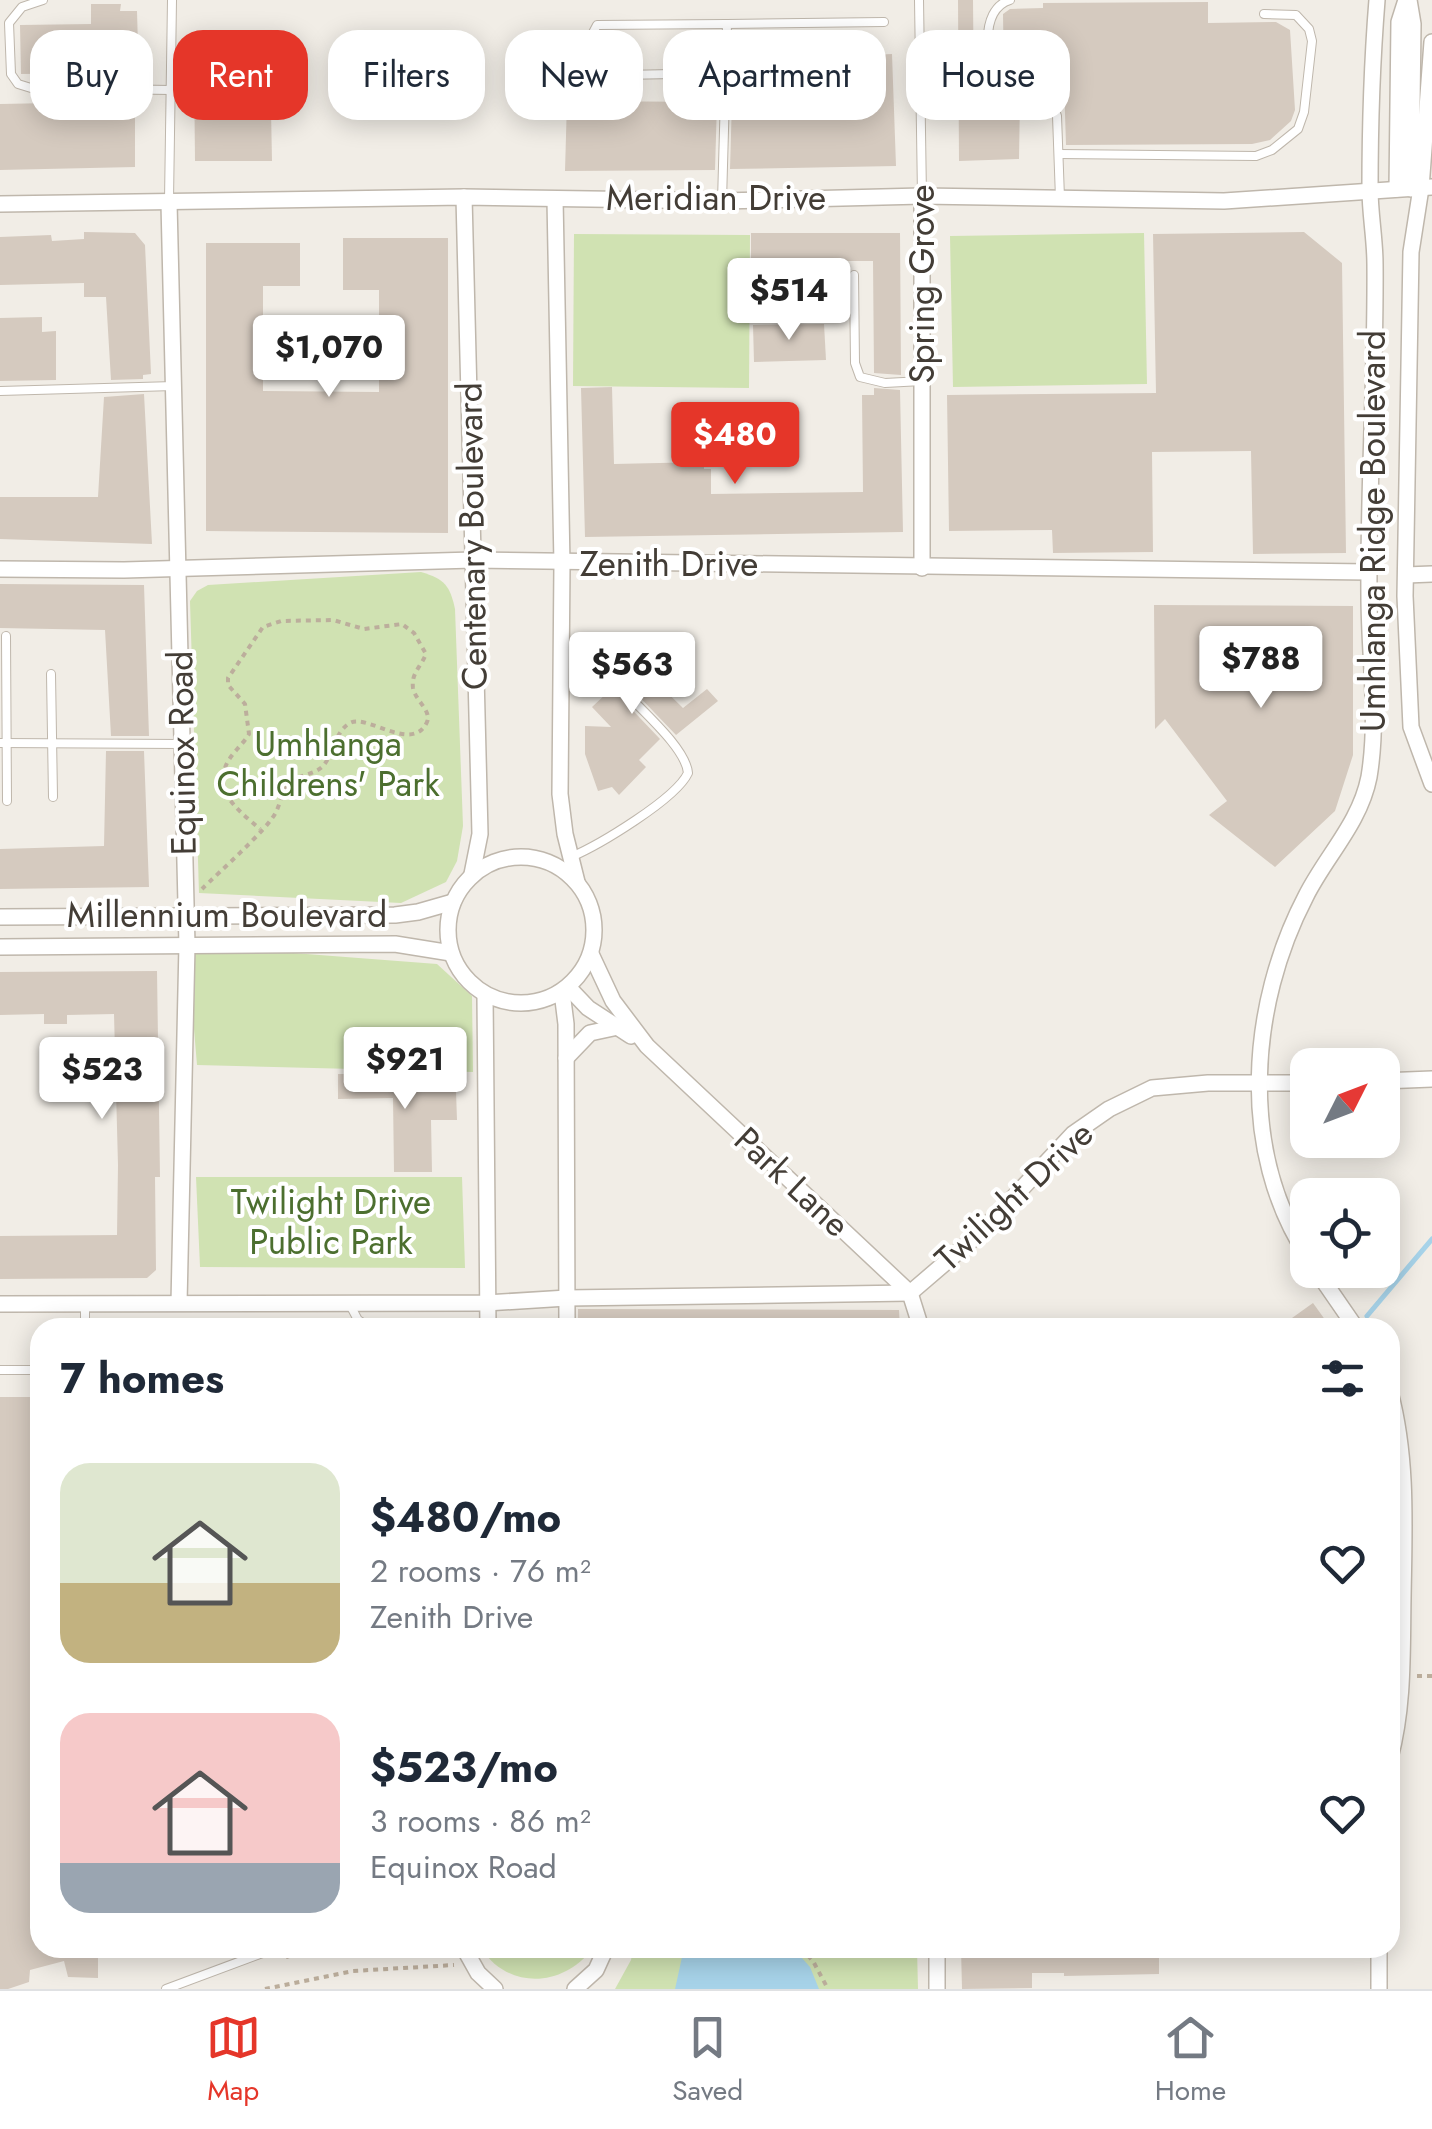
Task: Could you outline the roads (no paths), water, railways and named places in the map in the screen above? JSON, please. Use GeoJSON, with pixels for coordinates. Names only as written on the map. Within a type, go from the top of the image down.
{"type":"FeatureCollection","features":[{"type":"Feature","properties":{"kind":"street","name":"Umhlanga Ridge Boulevard"},"geometry":{"type":"LineString","coordinates":[[1290,1224],[1274,1183],[1260,1120],[1265,1008],[1283,950],[1306,896],[1357,813],[1368,780],[1374,737],[1370,572],[1375,260],[1370,191],[1378,0]]}},
{"type":"Feature","properties":{"kind":"street"},"geometry":{"type":"LineString","coordinates":[[1407,0],[1399,22],[1415,188]]}},
{"type":"Feature","properties":{"kind":"street"},"geometry":{"type":"LineString","coordinates":[[1415,188],[1432,42]]}},
{"type":"Feature","properties":{"kind":"street","name":"Meridian Drive"},"geometry":{"type":"LineString","coordinates":[[0,204],[464,197],[722,201],[922,196],[1224,201],[1415,188]]}},
{"type":"Feature","properties":{"kind":"street","name":"Umhlanga Ridge Boulevard"},"geometry":{"type":"LineString","coordinates":[[1415,188],[1406,574],[1411,727],[1432,784]]}},
{"type":"Feature","properties":{"kind":"street","name":"Spring Grove"},"geometry":{"type":"LineString","coordinates":[[922,196],[922,568]]}},
{"type":"Feature","properties":{"kind":"street","name":"Centenary Boulevard"},"geometry":{"type":"LineString","coordinates":[[464,197],[480,834],[472,874]]}},
{"type":"Feature","properties":{"kind":"street"},"geometry":{"type":"LineString","coordinates":[[555,198],[562,564],[560,794],[570,856],[577,882],[590,904],[595,929],[586,966],[565,989],[546,1000],[526,1004],[505,1002],[485,995],[458,970],[447,927],[452,902],[472,874],[492,862],[514,856],[538,858],[559,867],[577,882]]}},
{"type":"Feature","properties":{"kind":"street","name":"Equinox Road"},"geometry":{"type":"LineString","coordinates":[[169,203],[186,916],[179,1303]]}},
{"type":"Feature","properties":{"kind":"street","name":"Zenith Drive"},"geometry":{"type":"LineString","coordinates":[[0,569],[178,569],[473,560],[1370,572]]}},
{"type":"Feature","properties":{"kind":"street"},"geometry":{"type":"LineString","coordinates":[[1406,574],[1432,574]]}},
{"type":"Feature","properties":{"kind":"street","name":"Millennium Boulevard"},"geometry":{"type":"LineString","coordinates":[[0,917],[395,915],[452,902]]}},
{"type":"Feature","properties":{"kind":"street","name":"Millennium Boulevard"},"geometry":{"type":"LineString","coordinates":[[0,947],[395,944],[451,952]]}},
{"type":"Feature","properties":{"kind":"street","name":"Park Lane"},"geometry":{"type":"LineString","coordinates":[[591,954],[613,1001],[647,1046],[910,1293]]}},
{"type":"Feature","properties":{"kind":"street"},"geometry":{"type":"LineString","coordinates":[[565,989],[567,1318]]}},
{"type":"Feature","properties":{"kind":"street","name":"Park Lane"},"geometry":{"type":"LineString","coordinates":[[565,989],[647,1046]]}},
{"type":"Feature","properties":{"kind":"street"},"geometry":{"type":"LineString","coordinates":[[485,995],[487,1318]]}},
{"type":"Feature","properties":{"kind":"street"},"geometry":{"type":"LineString","coordinates":[[566,1058],[590,1033],[618,1027]]}},
{"type":"Feature","properties":{"kind":"street"},"geometry":{"type":"LineString","coordinates":[[1400,1080],[1432,1079]]}},
{"type":"Feature","properties":{"kind":"street","name":"Twilight Drive"},"geometry":{"type":"LineString","coordinates":[[0,1304],[486,1303],[567,1298],[910,1293],[980,1233],[1073,1134],[1109,1109],[1152,1088],[1208,1083],[1290,1084]]}},
{"type":"Feature","properties":{"kind":"street"},"geometry":{"type":"LineString","coordinates":[[1328,1288],[1349,1318]]}},
{"type":"Feature","properties":{"kind":"street"},"geometry":{"type":"LineString","coordinates":[[910,1293],[917,1318]]}},
{"type":"Feature","properties":{"kind":"street"},"geometry":{"type":"LineString","coordinates":[[1400,1453],[1404,1506],[1400,1600]]}},
{"type":"Feature","properties":{"kind":"street"},"geometry":{"type":"LineString","coordinates":[[467,1958],[489,1987]]}},
{"type":"Feature","properties":{"kind":"street"},"geometry":{"type":"LineString","coordinates":[[580,1987],[601,1958]]}},
{"type":"Feature","properties":{"kind":"street"},"geometry":{"type":"LineString","coordinates":[[937,1958],[938,1989]]}},
{"type":"Feature","properties":{"kind":"street"},"geometry":{"type":"LineString","coordinates":[[1379,1958],[1379,1989]]}},
{"type":"Feature","properties":{"kind":"lane"},"geometry":{"type":"LineString","coordinates":[[44,0],[22,7],[9,24],[12,74],[18,84],[30,88],[172,90]]}},
{"type":"Feature","properties":{"kind":"lane"},"geometry":{"type":"LineString","coordinates":[[169,203],[172,0]]}},
{"type":"Feature","properties":{"kind":"lane","name":"Spring Grove"},"geometry":{"type":"LineString","coordinates":[[919,0],[922,196]]}},
{"type":"Feature","properties":{"kind":"lane"},"geometry":{"type":"LineString","coordinates":[[1010,0],[1000,4],[992,16],[990,73],[1000,88],[1029,91],[1054,105],[1060,198]]}},
{"type":"Feature","properties":{"kind":"lane"},"geometry":{"type":"LineString","coordinates":[[1060,154],[1256,156],[1286,142],[1298,129],[1304,112],[1312,41],[1309,29],[1296,15],[1264,14]]}},
{"type":"Feature","properties":{"kind":"lane"},"geometry":{"type":"LineString","coordinates":[[663,73],[610,74],[590,64],[586,50],[590,34],[597,25],[884,22]]}},
{"type":"Feature","properties":{"kind":"lane"},"geometry":{"type":"LineString","coordinates":[[727,24],[727,30]]}},
{"type":"Feature","properties":{"kind":"lane"},"geometry":{"type":"LineString","coordinates":[[722,201],[725,120]]}},
{"type":"Feature","properties":{"kind":"lane"},"geometry":{"type":"LineString","coordinates":[[854,276],[855,363],[860,377],[885,383],[922,380]]}},
{"type":"Feature","properties":{"kind":"lane"},"geometry":{"type":"LineString","coordinates":[[0,391],[174,386]]}},
{"type":"Feature","properties":{"kind":"lane"},"geometry":{"type":"LineString","coordinates":[[6,636],[3,743],[7,801]]}},
{"type":"Feature","properties":{"kind":"lane"},"geometry":{"type":"LineString","coordinates":[[51,674],[53,797]]}},
{"type":"Feature","properties":{"kind":"lane"},"geometry":{"type":"LineString","coordinates":[[570,856],[614,834],[676,790],[688,773],[676,748],[624,691]]}},
{"type":"Feature","properties":{"kind":"lane"},"geometry":{"type":"LineString","coordinates":[[3,743],[182,744]]}},
{"type":"Feature","properties":{"kind":"lane"},"geometry":{"type":"LineString","coordinates":[[350,1303],[357,1318]]}},
{"type":"Feature","properties":{"kind":"lane"},"geometry":{"type":"LineString","coordinates":[[85,1304],[85,1318]]}},
{"type":"Feature","properties":{"kind":"lane"},"geometry":{"type":"LineString","coordinates":[[0,1370],[30,1370]]}},
{"type":"Feature","properties":{"kind":"lane"},"geometry":{"type":"LineString","coordinates":[[166,1989],[249,1958]]}},
{"type":"Feature","properties":{"kind":"water"},"geometry":{"type":"Polygon","coordinates":[[[682,1958],[802,1958],[819,1989],[675,1989],[682,1958]]]}},
{"type":"Feature","properties":{"kind":"waterway"},"geometry":{"type":"LineString","coordinates":[[1367,1316],[1432,1239]]}},
{"type":"Feature","properties":{"kind":"park label","name":"Umhlanga Childrens' Park"},"geometry":{"type":"Point","coordinates":[328,764]}},
{"type":"Feature","properties":{"kind":"park label","name":"Twilight Drive Public Park"},"geometry":{"type":"Point","coordinates":[331,1222]}}]}
